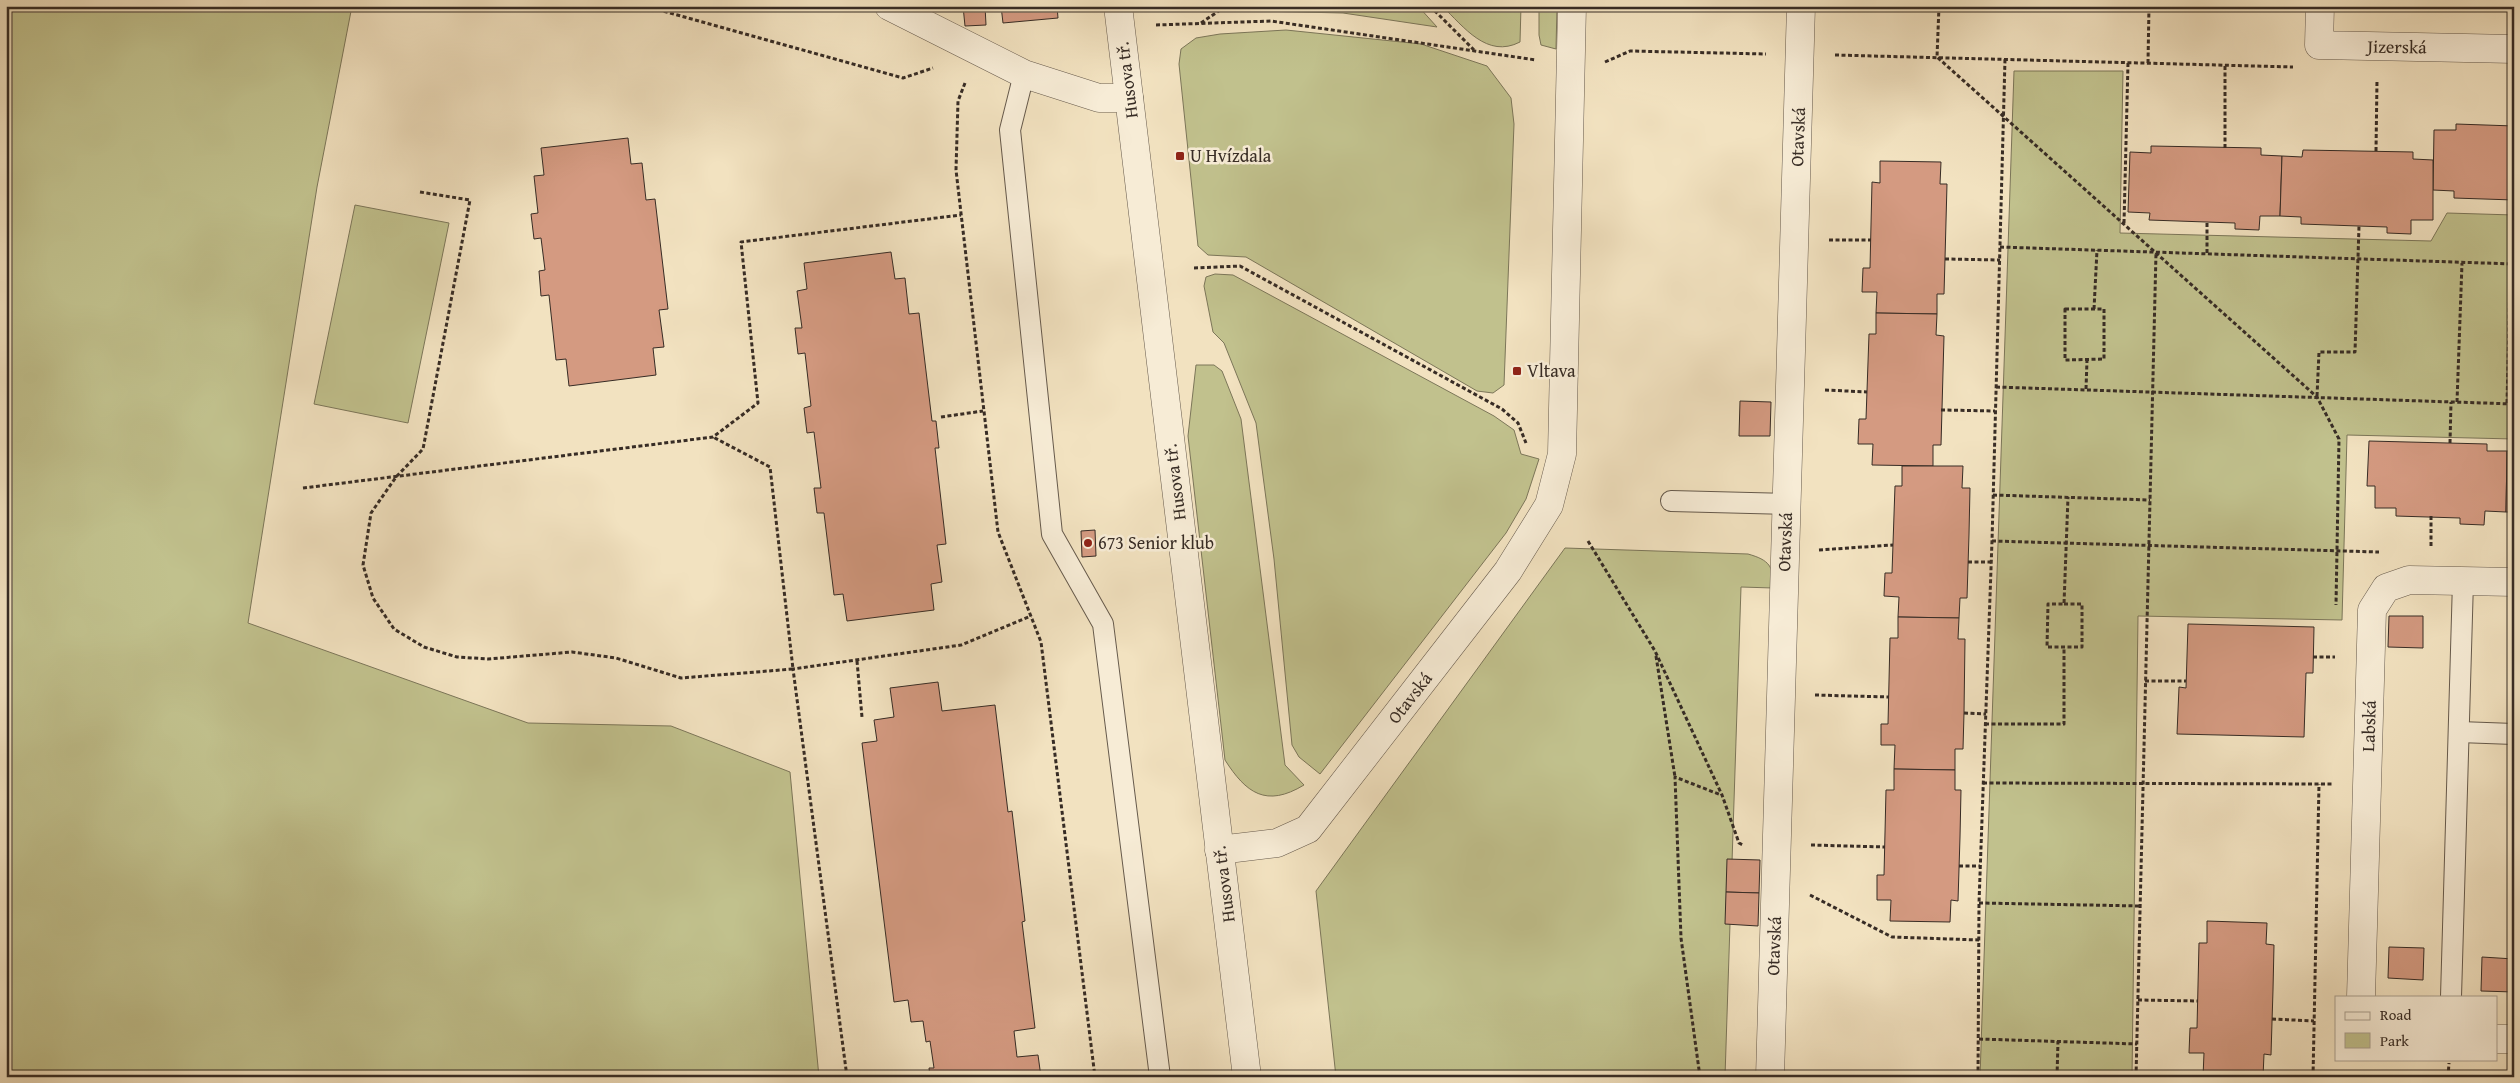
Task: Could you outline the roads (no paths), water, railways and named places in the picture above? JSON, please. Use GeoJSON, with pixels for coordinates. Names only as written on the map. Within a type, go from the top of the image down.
{"type":"FeatureCollection","features":[{"type":"Feature","properties":{"kind":"street"},"geometry":{"type":"LineString","coordinates":[[889,6],[1024,74],[1099,98],[1129,98]]}},
{"type":"Feature","properties":{"kind":"street","name":"Otavská"},"geometry":{"type":"LineString","coordinates":[[1219,850],[1277,844],[1308,829],[1508,571],[1549,505],[1562,454],[1572,6]]}},
{"type":"Feature","properties":{"kind":"street","name":"Otavská"},"geometry":{"type":"LineString","coordinates":[[1770,1077],[1801,6]]}},
{"type":"Feature","properties":{"kind":"street","name":"Jizerská"},"geometry":{"type":"LineString","coordinates":[[2320,6],[2319,45],[2514,50]]}},
{"type":"Feature","properties":{"kind":"street","name":"Husova tř."},"geometry":{"type":"LineString","coordinates":[[1119,17],[1247,1077]]}},
{"type":"Feature","properties":{"kind":"street","name":"Labská"},"geometry":{"type":"LineString","coordinates":[[2361,996],[2372,610],[2386,588],[2409,580],[2514,582]]}},
{"type":"Feature","properties":{"kind":"street"},"geometry":{"type":"LineString","coordinates":[[2498,1039],[2514,1039]]}},
{"type":"Feature","properties":{"kind":"lane"},"geometry":{"type":"LineString","coordinates":[[1024,74],[1010,130],[1052,534],[1103,624],[1160,1077]]}},
{"type":"Feature","properties":{"kind":"lane"},"geometry":{"type":"LineString","coordinates":[[1671,501],[1786,504]]}},
{"type":"Feature","properties":{"kind":"lane"},"geometry":{"type":"LineString","coordinates":[[2451,996],[2463,581]]}},
{"type":"Feature","properties":{"kind":"lane"},"geometry":{"type":"LineString","coordinates":[[2459,732],[2514,734]]}},
{"type":"Feature","properties":{"kind":"place","name":"U Hvízdala"},"geometry":{"type":"Point","coordinates":[1180,156]}},
{"type":"Feature","properties":{"kind":"place","name":"Vltava"},"geometry":{"type":"Point","coordinates":[1517,371]}},
{"type":"Feature","properties":{"kind":"place","name":"673 Senior klub"},"geometry":{"type":"Point","coordinates":[1088,543]}}]}
